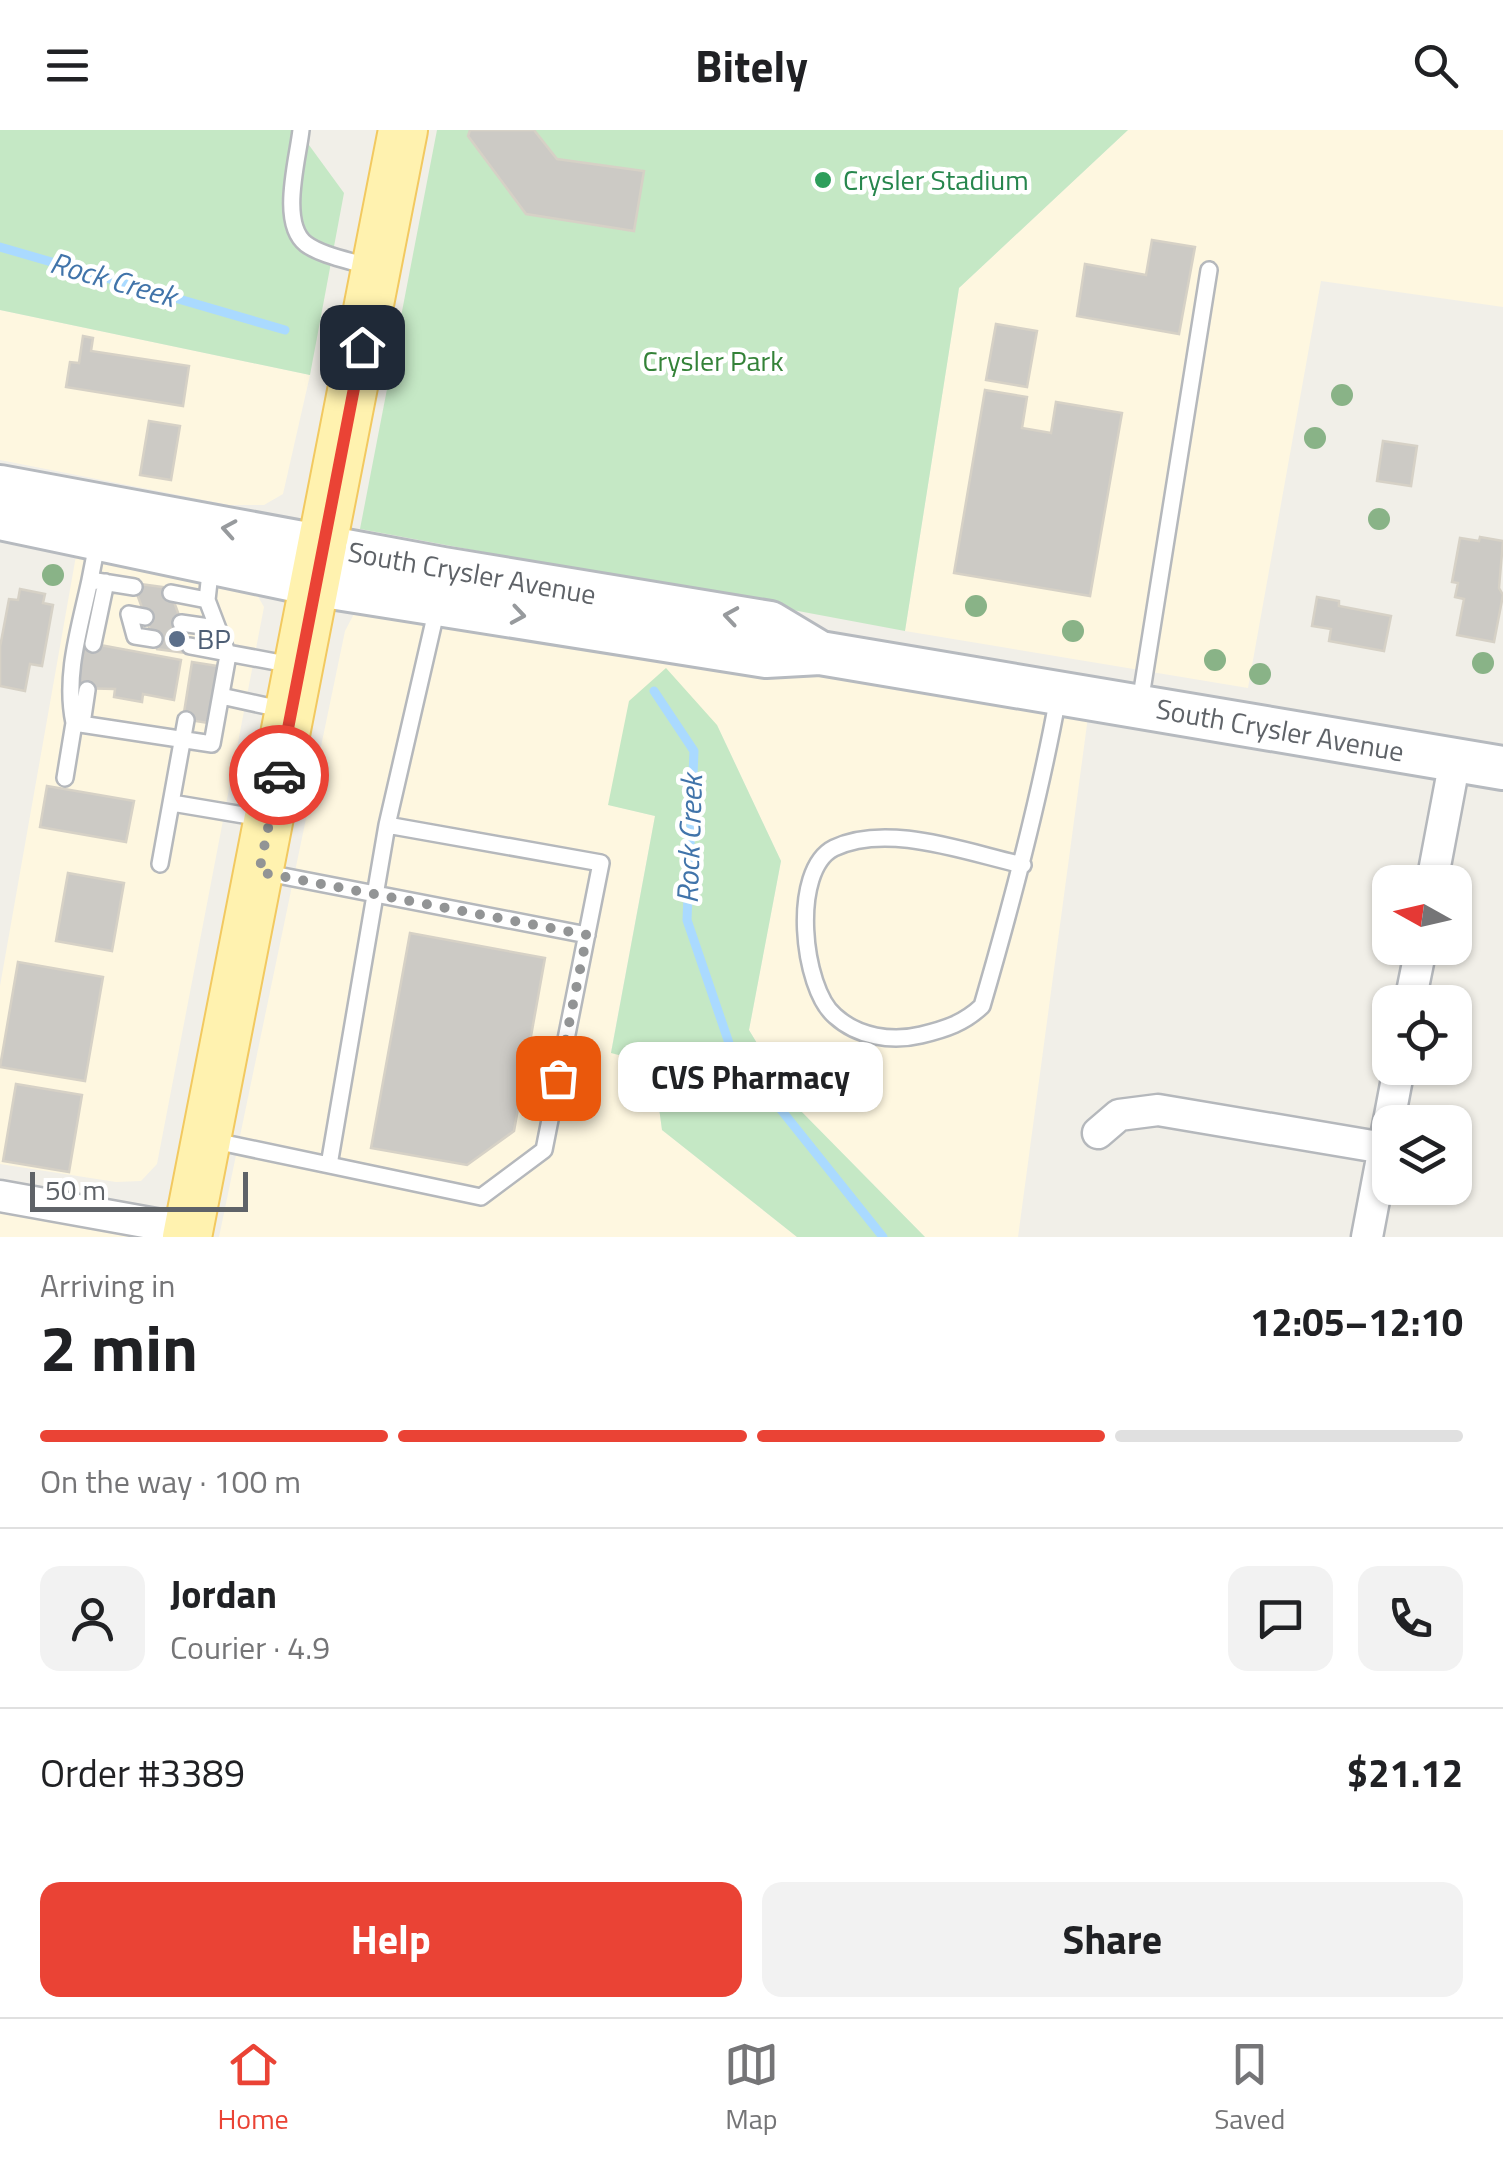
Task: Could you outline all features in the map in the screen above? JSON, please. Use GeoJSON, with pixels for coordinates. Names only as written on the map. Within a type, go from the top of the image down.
{"type":"FeatureCollection","features":[{"type":"Feature","properties":{"kind":"main road"},"geometry":{"type":"LineString","coordinates":[[188,1234],[403,130]]}},
{"type":"Feature","properties":{"kind":"main road","name":"South Crysler Avenue"},"geometry":{"type":"LineString","coordinates":[[0,487],[321,566],[438,604],[766,656],[820,653],[1503,768]]}},
{"type":"Feature","properties":{"kind":"main road","name":"South Crysler Avenue"},"geometry":{"type":"LineString","coordinates":[[0,518],[110,574],[209,581],[321,566],[770,622],[820,653]]}},
{"type":"Feature","properties":{"kind":"street"},"geometry":{"type":"LineString","coordinates":[[1435,865],[1455,760]]}},
{"type":"Feature","properties":{"kind":"street"},"geometry":{"type":"LineString","coordinates":[[1098,1133],[1119,1115],[1158,1110],[1372,1146]]}},
{"type":"Feature","properties":{"kind":"street"},"geometry":{"type":"LineString","coordinates":[[0,1196],[188,1234]]}},
{"type":"Feature","properties":{"kind":"street"},"geometry":{"type":"LineString","coordinates":[[1367,1237],[1373,1205]]}},
{"type":"Feature","properties":{"kind":"lane"},"geometry":{"type":"LineString","coordinates":[[301,130],[292,204],[296,233],[308,246],[376,269]]}},
{"type":"Feature","properties":{"kind":"lane"},"geometry":{"type":"LineString","coordinates":[[1140,707],[1209,270]]}},
{"type":"Feature","properties":{"kind":"lane"},"geometry":{"type":"LineString","coordinates":[[110,574],[137,615],[135,636],[154,640]]}},
{"type":"Feature","properties":{"kind":"lane"},"geometry":{"type":"LineString","coordinates":[[94,644],[110,574]]}},
{"type":"Feature","properties":{"kind":"lane"},"geometry":{"type":"LineString","coordinates":[[78,724],[68,696],[72,665],[110,574]]}},
{"type":"Feature","properties":{"kind":"lane"},"geometry":{"type":"LineString","coordinates":[[78,724],[212,744],[228,655],[216,628],[209,581],[171,594]]}},
{"type":"Feature","properties":{"kind":"lane"},"geometry":{"type":"LineString","coordinates":[[329,1166],[387,825],[438,604]]}},
{"type":"Feature","properties":{"kind":"lane"},"geometry":{"type":"LineString","coordinates":[[181,623],[216,628]]}},
{"type":"Feature","properties":{"kind":"lane"},"geometry":{"type":"LineString","coordinates":[[195,652],[228,655],[296,689]]}},
{"type":"Feature","properties":{"kind":"lane"},"geometry":{"type":"LineString","coordinates":[[221,696],[296,689]]}},
{"type":"Feature","properties":{"kind":"lane"},"geometry":{"type":"LineString","coordinates":[[65,778],[86,690]]}},
{"type":"Feature","properties":{"kind":"lane"},"geometry":{"type":"LineString","coordinates":[[1023,865],[900,840],[857,843],[825,854],[810,879],[806,912],[808,950],[818,994],[834,1016],[876,1037],[912,1037],[968,1020],[982,1006],[1023,865],[1059,693]]}},
{"type":"Feature","properties":{"kind":"lane"},"geometry":{"type":"LineString","coordinates":[[160,864],[186,720]]}},
{"type":"Feature","properties":{"kind":"lane"},"geometry":{"type":"LineString","coordinates":[[172,803],[270,819]]}},
{"type":"Feature","properties":{"kind":"lane"},"geometry":{"type":"LineString","coordinates":[[207,1140],[481,1197],[544,1150],[601,864],[387,825]]}},
{"type":"Feature","properties":{"kind":"lane"},"geometry":{"type":"LineString","coordinates":[[259,872],[587,935]]}},
{"type":"Feature","properties":{"kind":"shaded area"},"geometry":{"type":"Polygon","coordinates":[[[1128,130],[1503,130],[1503,307],[1321,281],[1248,688],[905,631],[959,288],[1128,130]]]}},
{"type":"Feature","properties":{"kind":"shaded area"},"geometry":{"type":"Polygon","coordinates":[[[0,310],[310,375],[283,494],[264,505],[229,505],[0,460],[0,310]]]}},
{"type":"Feature","properties":{"kind":"shaded area"},"geometry":{"type":"Polygon","coordinates":[[[77,550],[252,586],[264,607],[157,1164],[141,1181],[116,1182],[0,1164],[0,986],[77,550]]]}},
{"type":"Feature","properties":{"kind":"shaded area"},"geometry":{"type":"Polygon","coordinates":[[[372,601],[1088,717],[1018,1237],[925,1237],[794,1104],[749,1030],[781,861],[717,725],[609,805],[655,816],[611,1052],[653,1064],[662,1130],[797,1237],[219,1237],[345,631],[356,610],[372,601]]]}},
{"type":"Feature","properties":{"kind":"shaded area"},"geometry":{"type":"Polygon","coordinates":[[[0,1212],[127,1233],[130,1237],[0,1237],[0,1212]]]}},
{"type":"Feature","properties":{"kind":"green space"},"geometry":{"type":"Polygon","coordinates":[[[0,130],[298,130],[344,193],[310,375],[0,310],[0,130]]]}},
{"type":"Feature","properties":{"kind":"green space","name":"Crysler Park"},"geometry":{"type":"Polygon","coordinates":[[[437,130],[1128,130],[959,288],[905,631],[360,529],[437,130]]]}},
{"type":"Feature","properties":{"kind":"green space"},"geometry":{"type":"Polygon","coordinates":[[[666,668],[717,725],[781,861],[749,1030],[794,1104],[925,1237],[797,1237],[662,1130],[653,1064],[611,1053],[655,816],[608,805],[629,701],[666,668]]]}},
{"type":"Feature","properties":{"kind":"building"},"geometry":{"type":"Polygon","coordinates":[[[470,130],[534,130],[557,159],[644,171],[634,231],[526,214],[468,136],[470,130]]]}},
{"type":"Feature","properties":{"kind":"building"},"geometry":{"type":"Polygon","coordinates":[[[1152,240],[1195,247],[1179,334],[1077,316],[1085,264],[1146,275],[1152,240]]]}},
{"type":"Feature","properties":{"kind":"building"},"geometry":{"type":"Polygon","coordinates":[[[996,324],[1037,331],[1027,387],[986,380],[996,324]]]}},
{"type":"Feature","properties":{"kind":"building"},"geometry":{"type":"Polygon","coordinates":[[[83,336],[93,338],[91,351],[189,366],[183,406],[66,387],[70,362],[79,363],[83,336]]]}},
{"type":"Feature","properties":{"kind":"building"},"geometry":{"type":"Polygon","coordinates":[[[985,390],[1027,397],[1022,428],[1051,433],[1056,402],[1122,413],[1090,596],[954,573],[985,390]]]}},
{"type":"Feature","properties":{"kind":"building"},"geometry":{"type":"Polygon","coordinates":[[[149,421],[180,426],[171,480],[140,475],[149,421]]]}},
{"type":"Feature","properties":{"kind":"building"},"geometry":{"type":"Polygon","coordinates":[[[1383,441],[1417,446],[1411,486],[1377,481],[1383,441]]]}},
{"type":"Feature","properties":{"kind":"building"},"geometry":{"type":"Polygon","coordinates":[[[1480,537],[1503,541],[1499,588],[1503,595],[1494,642],[1457,635],[1464,599],[1455,597],[1458,583],[1452,582],[1460,538],[1479,541],[1480,537]]]}},
{"type":"Feature","properties":{"kind":"building"},"geometry":{"type":"Polygon","coordinates":[[[133,583],[169,588],[193,654],[157,649],[133,583]]]}},
{"type":"Feature","properties":{"kind":"building"},"geometry":{"type":"Polygon","coordinates":[[[20,589],[45,594],[43,603],[53,605],[42,666],[30,664],[25,691],[0,686],[0,647],[9,599],[18,600],[20,589]]]}},
{"type":"Feature","properties":{"kind":"building"},"geometry":{"type":"Polygon","coordinates":[[[1317,597],[1339,601],[1339,606],[1391,616],[1384,651],[1329,641],[1331,629],[1312,626],[1317,597]]]}},
{"type":"Feature","properties":{"kind":"building"},"geometry":{"type":"Polygon","coordinates":[[[84,642],[181,660],[174,700],[143,694],[142,702],[114,697],[115,689],[76,688],[84,642]]]}},
{"type":"Feature","properties":{"kind":"building"},"geometry":{"type":"Polygon","coordinates":[[[192,662],[224,667],[215,724],[183,719],[192,662]]]}},
{"type":"Feature","properties":{"kind":"building"},"geometry":{"type":"Polygon","coordinates":[[[47,786],[134,801],[126,842],[40,827],[47,786]]]}},
{"type":"Feature","properties":{"kind":"building"},"geometry":{"type":"Polygon","coordinates":[[[68,873],[124,883],[112,951],[56,941],[68,873]]]}},
{"type":"Feature","properties":{"kind":"building"},"geometry":{"type":"Polygon","coordinates":[[[410,933],[545,958],[514,1131],[467,1165],[371,1148],[410,933]]]}},
{"type":"Feature","properties":{"kind":"building"},"geometry":{"type":"Polygon","coordinates":[[[18,962],[103,977],[85,1081],[0,1067],[18,962]]]}},
{"type":"Feature","properties":{"kind":"building"},"geometry":{"type":"Polygon","coordinates":[[[16,1084],[82,1095],[69,1172],[3,1161],[16,1084]]]}},
{"type":"Feature","properties":{"kind":"waterway","name":"Rock Creek"},"geometry":{"type":"LineString","coordinates":[[0,247],[285,330]]}},
{"type":"Feature","properties":{"kind":"waterway","name":"Rock Creek"},"geometry":{"type":"LineString","coordinates":[[654,691],[694,751],[687,920],[730,1046],[883,1237]]}},
{"type":"Feature","properties":{"kind":"way so far"},"geometry":{"type":"LineString","coordinates":[[279,775],[259,872],[587,935],[558,1078]]}},
{"type":"Feature","properties":{"kind":"place","name":"Crysler Stadium"},"geometry":{"type":"Point","coordinates":[823,180]}},
{"type":"Feature","properties":{"kind":"place","name":"BP"},"geometry":{"type":"Point","coordinates":[177,639]}},
{"type":"Feature","properties":{"kind":"place","name":"CVS Pharmacy"},"geometry":{"type":"Point","coordinates":[558,1078]}},
{"type":"Feature","properties":{"kind":"route"},"geometry":{"type":"LineString","coordinates":[[279,775],[362,347]]}}]}
